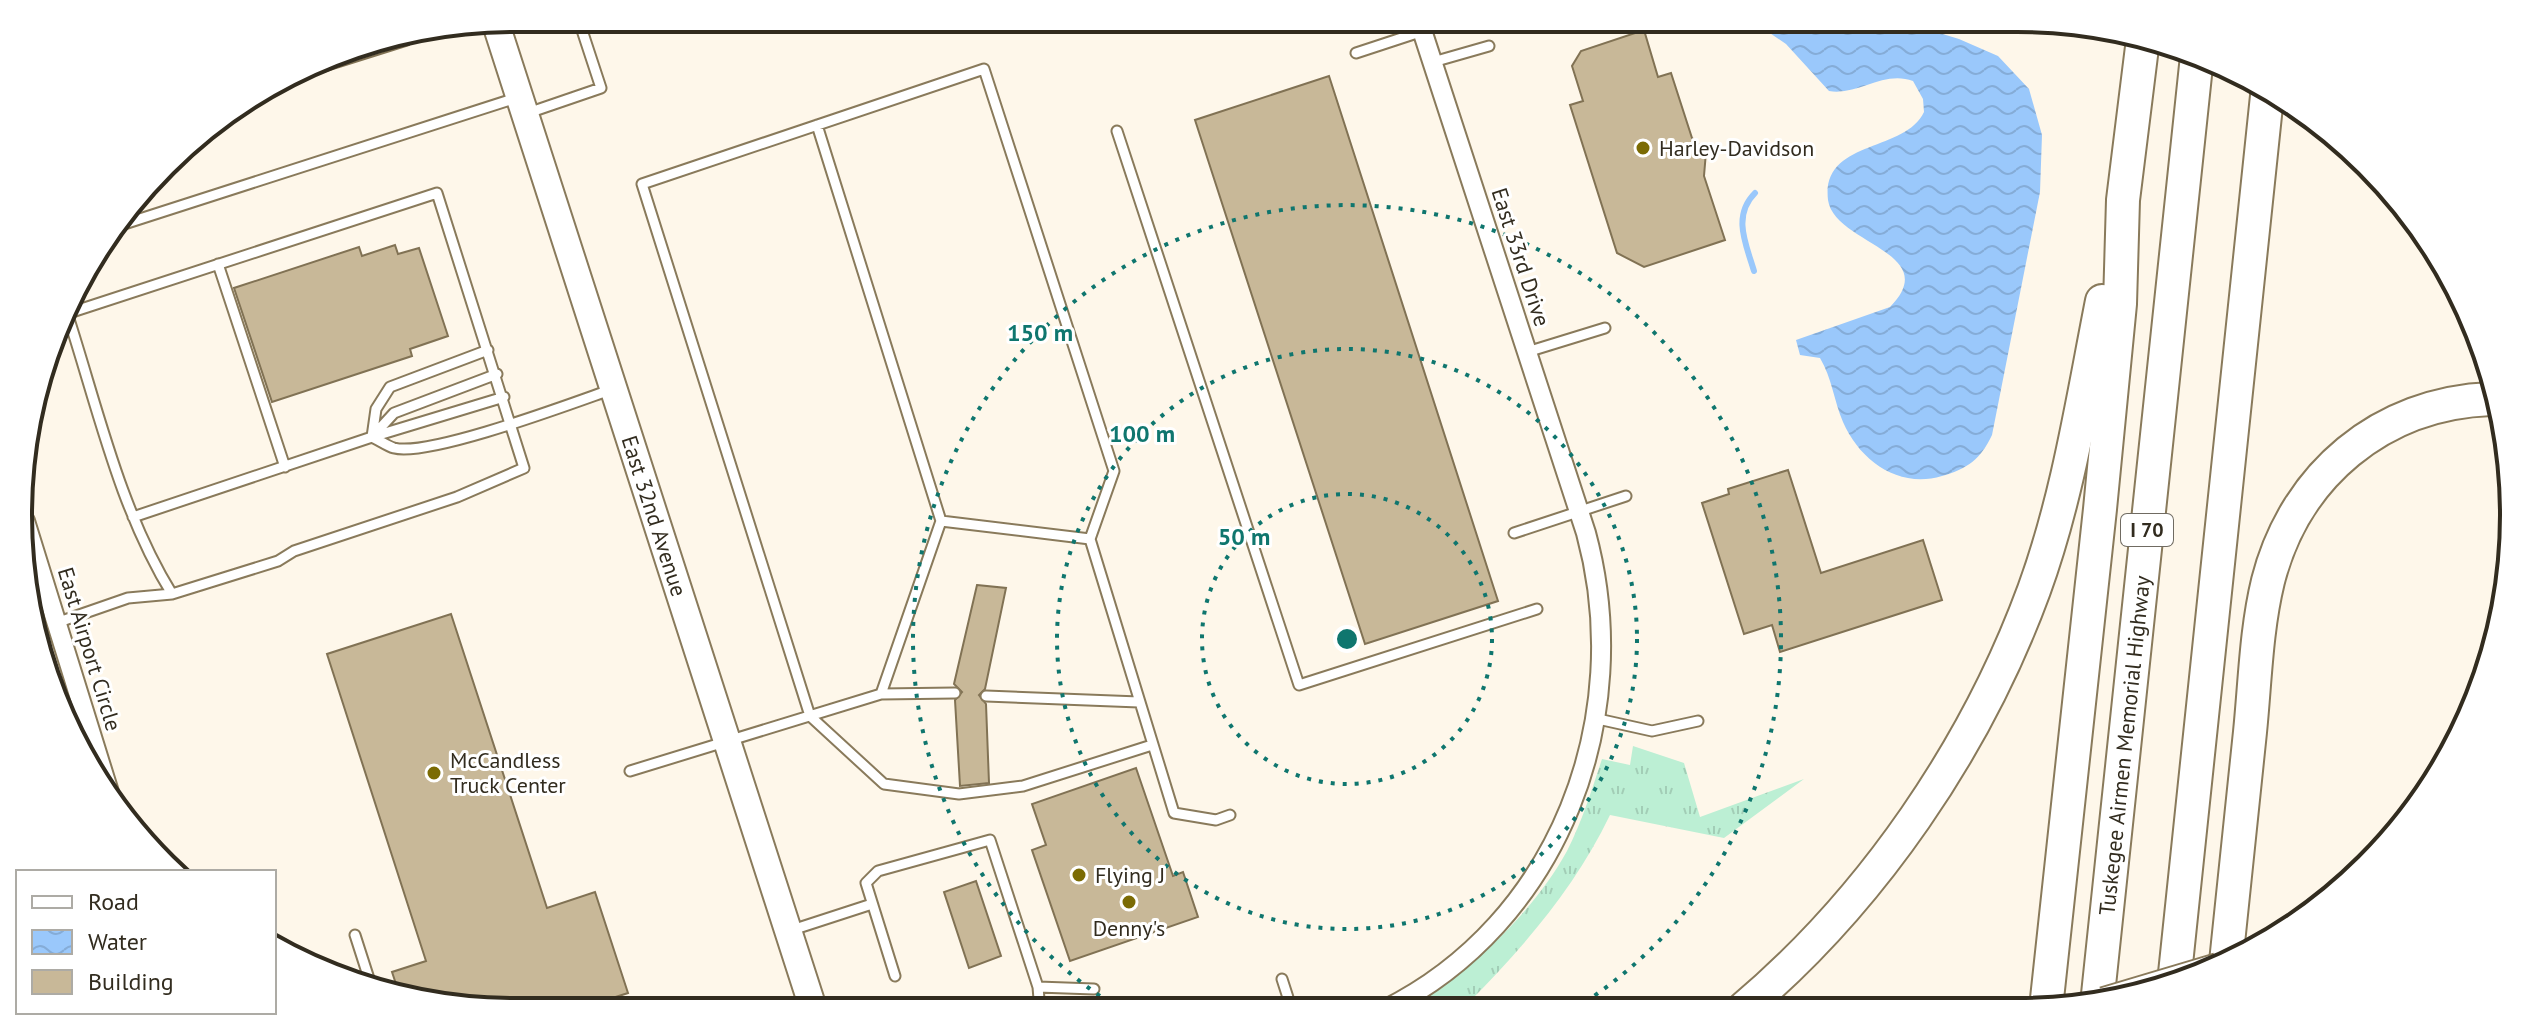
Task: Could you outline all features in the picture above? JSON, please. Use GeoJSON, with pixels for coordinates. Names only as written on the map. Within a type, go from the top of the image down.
{"type":"FeatureCollection","features":[{"type":"Feature","properties":{"kind":"highway"},"geometry":{"type":"LineString","coordinates":[[2047,997],[2117,336],[2123,200],[2142,48]]}},
{"type":"Feature","properties":{"kind":"highway","name":"Tuskegee Airmen Memorial Highway"},"geometry":{"type":"LineString","coordinates":[[2098,991],[2196,67]]}},
{"type":"Feature","properties":{"kind":"highway"},"geometry":{"type":"LineString","coordinates":[[2175,971],[2266,102]]}},
{"type":"Feature","properties":{"kind":"highway"},"geometry":{"type":"LineString","coordinates":[[1754,998],[1807,946],[1896,843],[1973,721],[2003,661],[2034,589],[2054,524],[2123,200]]}},
{"type":"Feature","properties":{"kind":"highway"},"geometry":{"type":"LineString","coordinates":[[2227,950],[2262,617],[2275,557],[2286,530],[2301,501],[2327,469],[2355,443],[2392,423],[2434,407],[2486,400]]}},
{"type":"Feature","properties":{"kind":"street","name":"East 33rd Drive"},"geometry":{"type":"LineString","coordinates":[[1402,998],[1450,966],[1486,934],[1541,865],[1569,810],[1588,760],[1598,719],[1604,657],[1602,606],[1579,511],[1423,32]]}},
{"type":"Feature","properties":{"kind":"street","name":"East 32nd Avenue"},"geometry":{"type":"LineString","coordinates":[[499,33],[810,998]]}},
{"type":"Feature","properties":{"kind":"street","name":"East Airport Circle"},"geometry":{"type":"LineString","coordinates":[[33,547],[99,759]]}},
{"type":"Feature","properties":{"kind":"lane"},"geometry":{"type":"LineString","coordinates":[[131,222],[522,106],[601,88],[583,32]]}},
{"type":"Feature","properties":{"kind":"lane"},"geometry":{"type":"LineString","coordinates":[[1356,53],[1405,32]]}},
{"type":"Feature","properties":{"kind":"lane"},"geometry":{"type":"LineString","coordinates":[[1433,62],[1489,46]]}},
{"type":"Feature","properties":{"kind":"lane"},"geometry":{"type":"LineString","coordinates":[[1152,745],[1023,786],[959,794],[884,784],[810,716],[642,184],[984,69],[1114,471],[1090,539],[1174,813],[1216,820],[1230,815]]}},
{"type":"Feature","properties":{"kind":"lane"},"geometry":{"type":"LineString","coordinates":[[817,125],[941,521],[881,694]]}},
{"type":"Feature","properties":{"kind":"lane"},"geometry":{"type":"LineString","coordinates":[[1117,131],[1299,685],[1537,609]]}},
{"type":"Feature","properties":{"kind":"lane"},"geometry":{"type":"LineString","coordinates":[[56,623],[128,598],[172,594],[278,561],[294,551],[457,497],[524,468],[497,374],[437,193],[77,312]]}},
{"type":"Feature","properties":{"kind":"lane"},"geometry":{"type":"LineString","coordinates":[[218,264],[285,467]]}},
{"type":"Feature","properties":{"kind":"lane"},"geometry":{"type":"LineString","coordinates":[[71,325],[133,517],[150,557],[172,594]]}},
{"type":"Feature","properties":{"kind":"lane"},"geometry":{"type":"LineString","coordinates":[[1527,352],[1605,328]]}},
{"type":"Feature","properties":{"kind":"lane"},"geometry":{"type":"LineString","coordinates":[[372,437],[376,409],[390,387],[488,350]]}},
{"type":"Feature","properties":{"kind":"lane"},"geometry":{"type":"LineString","coordinates":[[372,437],[394,413],[497,374]]}},
{"type":"Feature","properties":{"kind":"lane"},"geometry":{"type":"LineString","coordinates":[[372,437],[394,448],[413,449],[512,423],[613,389]]}},
{"type":"Feature","properties":{"kind":"lane"},"geometry":{"type":"LineString","coordinates":[[133,517],[372,437],[504,397]]}},
{"type":"Feature","properties":{"kind":"lane"},"geometry":{"type":"LineString","coordinates":[[1514,533],[1626,496]]}},
{"type":"Feature","properties":{"kind":"lane"},"geometry":{"type":"LineString","coordinates":[[941,521],[1090,539]]}},
{"type":"Feature","properties":{"kind":"lane"},"geometry":{"type":"LineString","coordinates":[[630,771],[881,694],[955,693]]}},
{"type":"Feature","properties":{"kind":"lane"},"geometry":{"type":"LineString","coordinates":[[986,696],[1139,702]]}},
{"type":"Feature","properties":{"kind":"lane"},"geometry":{"type":"LineString","coordinates":[[1598,719],[1652,731],[1675,729],[1698,721]]}},
{"type":"Feature","properties":{"kind":"lane"},"geometry":{"type":"LineString","coordinates":[[895,976],[866,883],[878,871],[990,840],[1039,998]]}},
{"type":"Feature","properties":{"kind":"lane"},"geometry":{"type":"LineString","coordinates":[[788,931],[872,904]]}},
{"type":"Feature","properties":{"kind":"lane"},"geometry":{"type":"LineString","coordinates":[[355,935],[368,975]]}},
{"type":"Feature","properties":{"kind":"lane"},"geometry":{"type":"LineString","coordinates":[[1282,979],[1288,998]]}},
{"type":"Feature","properties":{"kind":"lane"},"geometry":{"type":"LineString","coordinates":[[1038,987],[1094,989]]}},
{"type":"Feature","properties":{"kind":"green space"},"geometry":{"type":"Polygon","coordinates":[[[1633,746],[1684,763],[1700,817],[1804,779],[1724,838],[1610,815],[1565,891],[1509,960],[1473,998],[1425,998],[1476,959],[1536,898],[1567,851],[1602,759],[1630,765],[1633,746]]]}},
{"type":"Feature","properties":{"kind":"water"},"geometry":{"type":"Polygon","coordinates":[[[1768,32],[1936,32],[1998,56],[2029,89],[2042,135],[2040,192],[1992,435],[1978,457],[1959,470],[1926,479],[1911,479],[1896,475],[1870,460],[1850,436],[1843,422],[1820,358],[1800,355],[1796,340],[1890,307],[1903,288],[1904,273],[1896,261],[1848,228],[1835,215],[1828,200],[1829,180],[1837,166],[1850,156],[1914,125],[1924,112],[1923,99],[1913,81],[1902,78],[1840,92],[1829,91],[1786,44],[1768,32]]]}},
{"type":"Feature","properties":{"kind":"building","name":"Harley-Davidson"},"geometry":{"type":"Polygon","coordinates":[[[1645,32],[1658,77],[1671,73],[1692,138],[1706,152],[1704,176],[1725,240],[1644,267],[1617,253],[1570,105],[1583,101],[1572,66],[1581,51],[1645,32]]]}},
{"type":"Feature","properties":{"kind":"building"},"geometry":{"type":"Polygon","coordinates":[[[409,45],[323,72],[390,48],[409,45]]]}},
{"type":"Feature","properties":{"kind":"building"},"geometry":{"type":"Polygon","coordinates":[[[1329,76],[1498,601],[1365,644],[1195,120],[1329,76]]]}},
{"type":"Feature","properties":{"kind":"building"},"geometry":{"type":"Polygon","coordinates":[[[395,245],[398,254],[419,248],[448,336],[410,349],[412,356],[272,402],[234,288],[359,247],[362,256],[395,245]]]}},
{"type":"Feature","properties":{"kind":"building"},"geometry":{"type":"Polygon","coordinates":[[[1788,470],[1821,573],[1923,540],[1942,600],[1780,652],[1772,625],[1744,634],[1702,503],[1729,494],[1728,489],[1788,470]]]}},
{"type":"Feature","properties":{"kind":"building"},"geometry":{"type":"Polygon","coordinates":[[[977,585],[1006,588],[985,689],[979,695],[986,704],[989,783],[960,786],[955,700],[962,692],[954,684],[977,585]]]}},
{"type":"Feature","properties":{"kind":"building","name":"McCandless Truck Center"},"geometry":{"type":"Polygon","coordinates":[[[451,614],[547,908],[595,892],[628,993],[612,998],[483,997],[396,983],[392,972],[426,961],[327,654],[451,614]]]}},
{"type":"Feature","properties":{"kind":"building"},"geometry":{"type":"Polygon","coordinates":[[[1136,768],[1173,876],[1183,872],[1198,917],[1070,961],[1032,850],[1046,845],[1032,804],[1136,768]]]}},
{"type":"Feature","properties":{"kind":"building"},"geometry":{"type":"Polygon","coordinates":[[[976,881],[1001,956],[969,968],[944,892],[976,881]]]}},
{"type":"Feature","properties":{"kind":"waterway"},"geometry":{"type":"LineString","coordinates":[[1754,271],[1742,221],[1748,202],[1755,193]]}},
{"type":"Feature","properties":{"kind":"place","name":"Harley-Davidson"},"geometry":{"type":"Point","coordinates":[1643,148]}},
{"type":"Feature","properties":{"kind":"place","name":"McCandless Truck Center"},"geometry":{"type":"Point","coordinates":[434,773]}},
{"type":"Feature","properties":{"kind":"place","name":"Flying J"},"geometry":{"type":"Point","coordinates":[1079,875]}},
{"type":"Feature","properties":{"kind":"place","name":"Denny's"},"geometry":{"type":"Point","coordinates":[1129,902]}}]}
